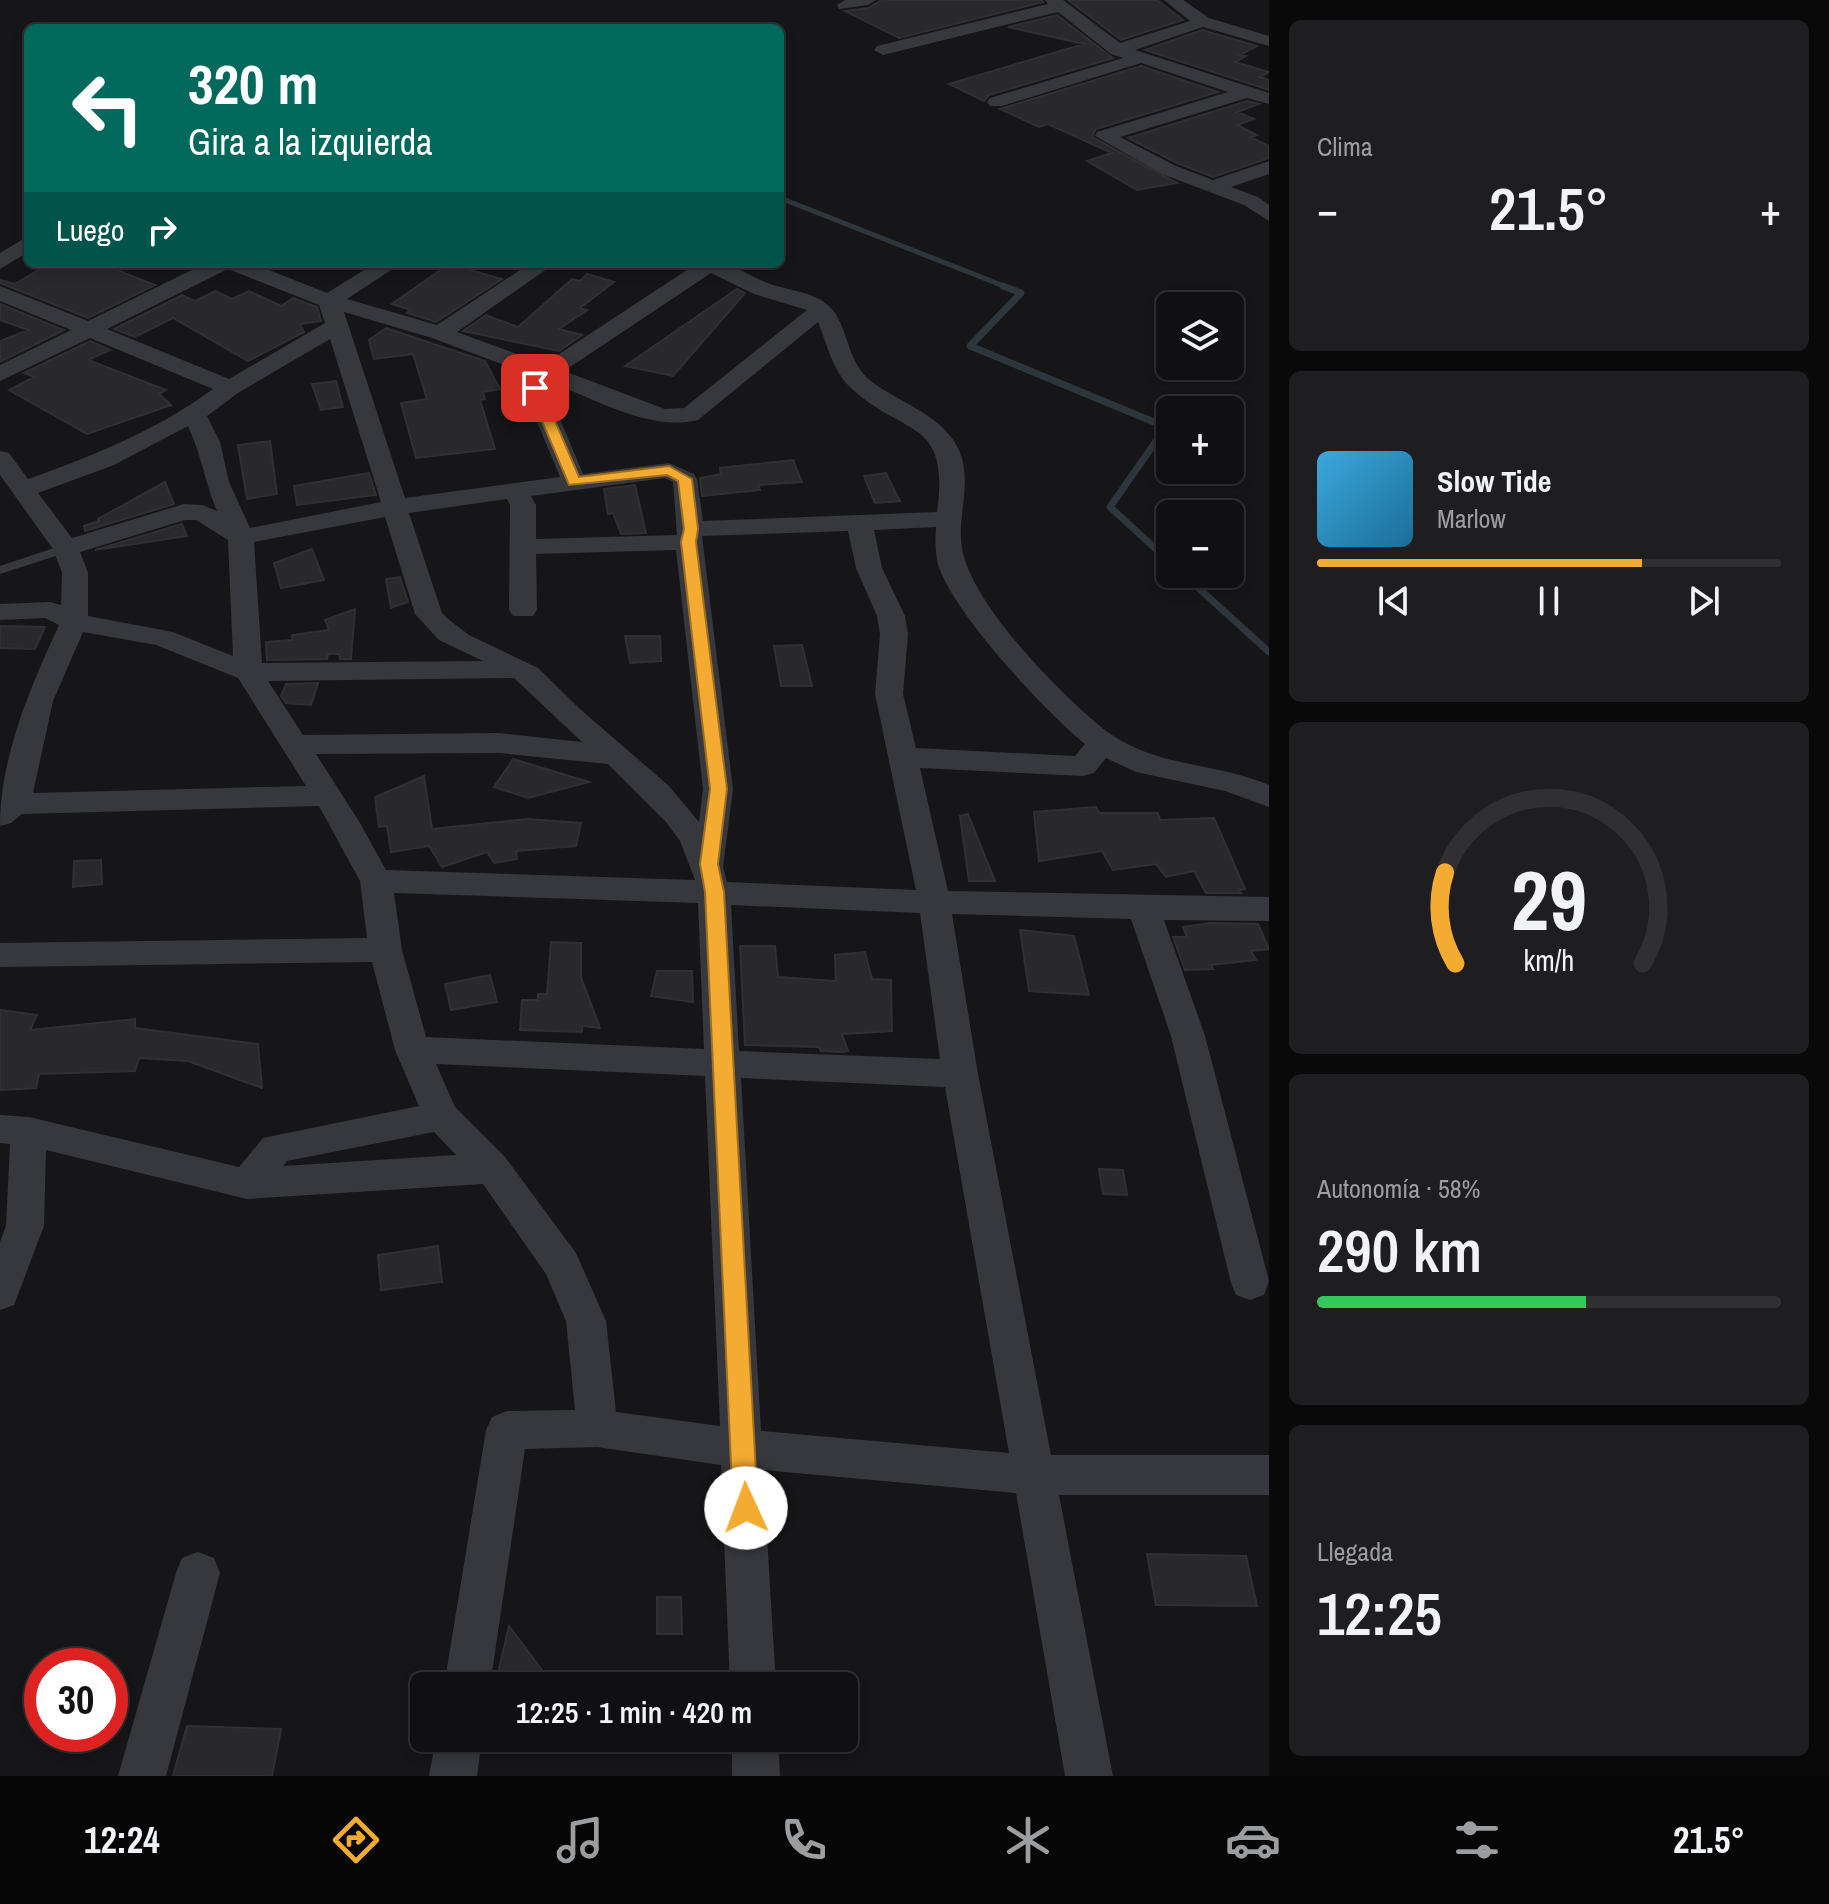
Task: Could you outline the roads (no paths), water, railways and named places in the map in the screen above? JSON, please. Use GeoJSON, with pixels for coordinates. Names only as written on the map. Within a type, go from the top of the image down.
{"type":"FeatureCollection","features":[{"type":"Feature","properties":{"kind":"street"},"geometry":{"type":"LineString","coordinates":[[845,5],[868,0]]}},
{"type":"Feature","properties":{"kind":"street"},"geometry":{"type":"LineString","coordinates":[[1172,0],[1203,22],[1269,41]]}},
{"type":"Feature","properties":{"kind":"street"},"geometry":{"type":"LineString","coordinates":[[883,50],[1057,3],[1117,50],[1269,99]]}},
{"type":"Feature","properties":{"kind":"street"},"geometry":{"type":"LineString","coordinates":[[1117,50],[1203,22]]}},
{"type":"Feature","properties":{"kind":"street"},"geometry":{"type":"LineString","coordinates":[[996,102],[1140,58]]}},
{"type":"Feature","properties":{"kind":"street"},"geometry":{"type":"LineString","coordinates":[[1247,92],[1104,136],[1169,170],[1251,201],[1269,215]]}},
{"type":"Feature","properties":{"kind":"street"},"geometry":{"type":"LineString","coordinates":[[1214,186],[1269,167]]}},
{"type":"Feature","properties":{"kind":"street"},"geometry":{"type":"LineString","coordinates":[[0,263],[24,245]]}},
{"type":"Feature","properties":{"kind":"street"},"geometry":{"type":"LineString","coordinates":[[0,374],[213,268]]}},
{"type":"Feature","properties":{"kind":"street"},"geometry":{"type":"LineString","coordinates":[[243,268],[334,313],[440,333],[662,416],[690,415],[821,309]]}},
{"type":"Feature","properties":{"kind":"street"},"geometry":{"type":"LineString","coordinates":[[25,489],[105,460],[194,414],[334,313],[385,268]]}},
{"type":"Feature","properties":{"kind":"street"},"geometry":{"type":"LineString","coordinates":[[440,333],[537,268]]}},
{"type":"Feature","properties":{"kind":"street"},"geometry":{"type":"LineString","coordinates":[[574,482],[535,388],[548,372],[702,268]]}},
{"type":"Feature","properties":{"kind":"street"},"geometry":{"type":"LineString","coordinates":[[719,268],[759,288],[811,303],[821,309],[850,373],[882,399],[934,431],[950,456],[948,540],[954,570],[987,619],[1071,716],[1102,743],[1145,764],[1247,785],[1269,797]]}},
{"type":"Feature","properties":{"kind":"street"},"geometry":{"type":"LineString","coordinates":[[0,293],[230,388]]}},
{"type":"Feature","properties":{"kind":"street"},"geometry":{"type":"LineString","coordinates":[[334,313],[429,614],[438,628],[453,639],[522,670],[679,816],[712,878]]}},
{"type":"Feature","properties":{"kind":"street"},"geometry":{"type":"LineString","coordinates":[[194,414],[208,442],[217,482],[241,537],[248,672],[345,823],[376,881],[385,950],[412,1050],[441,1116],[492,1168],[562,1265],[586,1321],[597,1428]]}},
{"type":"Feature","properties":{"kind":"street"},"geometry":{"type":"LineString","coordinates":[[0,458],[66,548],[75,573],[74,622],[39,701],[7,810],[326,796]]}},
{"type":"Feature","properties":{"kind":"street"},"geometry":{"type":"LineString","coordinates":[[66,548],[184,512],[202,513],[241,537],[395,507],[574,482],[669,470],[685,479],[718,789],[712,878],[724,1062],[752,1672]]}},
{"type":"Feature","properties":{"kind":"street"},"geometry":{"type":"LineString","coordinates":[[515,491],[523,505],[523,610]]}},
{"type":"Feature","properties":{"kind":"street"},"geometry":{"type":"LineString","coordinates":[[525,547],[950,519]]}},
{"type":"Feature","properties":{"kind":"street"},"geometry":{"type":"LineString","coordinates":[[860,524],[869,568],[891,616],[894,634],[889,694],[934,900],[960,1074],[1089,1776]]}},
{"type":"Feature","properties":{"kind":"street"},"geometry":{"type":"LineString","coordinates":[[0,612],[50,610],[74,622],[163,638],[248,672],[522,670]]}},
{"type":"Feature","properties":{"kind":"street"},"geometry":{"type":"LineString","coordinates":[[293,745],[499,743],[615,755]]}},
{"type":"Feature","properties":{"kind":"street"},"geometry":{"type":"LineString","coordinates":[[901,757],[1083,766],[1102,743]]}},
{"type":"Feature","properties":{"kind":"street"},"geometry":{"type":"LineString","coordinates":[[376,881],[712,878],[934,900],[1144,909],[1269,909]]}},
{"type":"Feature","properties":{"kind":"street"},"geometry":{"type":"LineString","coordinates":[[1144,909],[1188,1036],[1250,1283]]}},
{"type":"Feature","properties":{"kind":"street"},"geometry":{"type":"LineString","coordinates":[[0,955],[385,950]]}},
{"type":"Feature","properties":{"kind":"street"},"geometry":{"type":"LineString","coordinates":[[412,1050],[960,1074]]}},
{"type":"Feature","properties":{"kind":"street"},"geometry":{"type":"LineString","coordinates":[[247,1184],[276,1148],[441,1116]]}},
{"type":"Feature","properties":{"kind":"street"},"geometry":{"type":"LineString","coordinates":[[0,1293],[25,1226],[14,1130],[247,1184],[492,1168]]}},
{"type":"Feature","properties":{"kind":"street"},"geometry":{"type":"LineString","coordinates":[[469,1672],[507,1430],[597,1428],[743,1449],[1032,1475],[1269,1475]]}},
{"type":"Feature","properties":{"kind":"street"},"geometry":{"type":"LineString","coordinates":[[142,1776],[198,1573]]}},
{"type":"Feature","properties":{"kind":"street"},"geometry":{"type":"LineString","coordinates":[[453,1776],[457,1752]]}},
{"type":"Feature","properties":{"kind":"street"},"geometry":{"type":"LineString","coordinates":[[755,1752],[756,1776]]}},
{"type":"Feature","properties":{"kind":"lane"},"geometry":{"type":"LineString","coordinates":[[0,570],[66,548]]}},
{"type":"Feature","properties":{"kind":"waterway"},"geometry":{"type":"LineString","coordinates":[[784,200],[1009,288]]}},
{"type":"Feature","properties":{"kind":"waterway"},"geometry":{"type":"LineString","coordinates":[[1003,286],[1021,293],[970,346],[1166,427],[1110,507],[1156,549]]}},
{"type":"Feature","properties":{"kind":"waterway"},"geometry":{"type":"LineString","coordinates":[[1198,588],[1269,652]]}}]}
